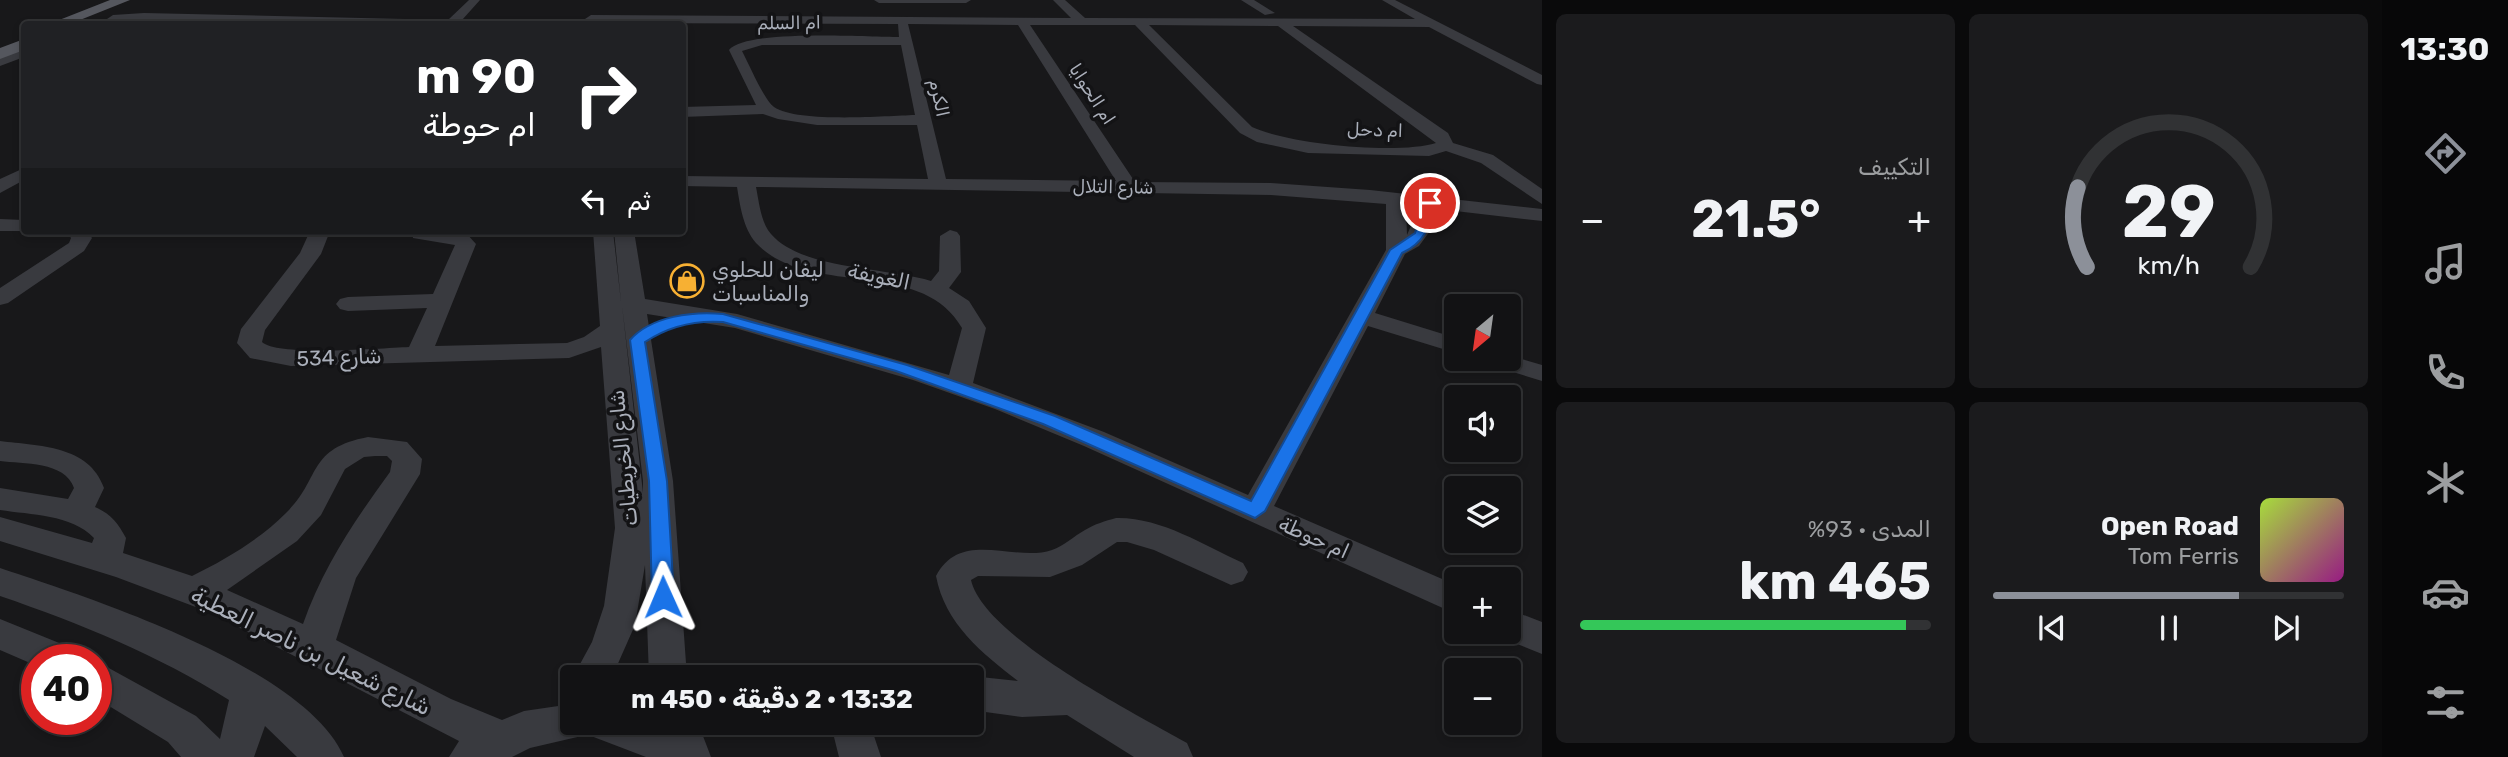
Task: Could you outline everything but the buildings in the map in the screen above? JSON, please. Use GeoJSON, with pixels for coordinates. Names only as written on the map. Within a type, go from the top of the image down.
{"type":"FeatureCollection","features":[{"type":"Feature","properties":{"kind":"main road"},"geometry":{"type":"LineString","coordinates":[[100,21],[146,2]]}},
{"type":"Feature","properties":{"kind":"main road"},"geometry":{"type":"LineString","coordinates":[[69,21],[127,6]]}},
{"type":"Feature","properties":{"kind":"main road"},"geometry":{"type":"LineString","coordinates":[[0,46],[21,38]]}},
{"type":"Feature","properties":{"kind":"main road"},"geometry":{"type":"LineString","coordinates":[[0,54],[21,45]]}},
{"type":"Feature","properties":{"kind":"street"},"geometry":{"type":"LineString","coordinates":[[454,21],[475,0]]}},
{"type":"Feature","properties":{"kind":"street"},"geometry":{"type":"LineString","coordinates":[[878,0],[966,0]]}},
{"type":"Feature","properties":{"kind":"street"},"geometry":{"type":"LineString","coordinates":[[1058,0],[1082,21]]}},
{"type":"Feature","properties":{"kind":"street","name":"ام دحل"},"geometry":{"type":"LineString","coordinates":[[1139,22],[1246,130],[1261,138],[1309,147],[1429,151],[1446,146],[1442,136],[1246,0]]}},
{"type":"Feature","properties":{"kind":"street"},"geometry":{"type":"LineString","coordinates":[[1387,0],[1542,81]]}},
{"type":"Feature","properties":{"kind":"street"},"geometry":{"type":"LineString","coordinates":[[100,21],[127,6],[146,2]]}},
{"type":"Feature","properties":{"kind":"street"},"geometry":{"type":"LineString","coordinates":[[127,6],[144,16]]}},
{"type":"Feature","properties":{"kind":"street"},"geometry":{"type":"LineString","coordinates":[[597,18],[620,6]]}},
{"type":"Feature","properties":{"kind":"street"},"geometry":{"type":"LineString","coordinates":[[597,18],[836,15],[902,21],[1139,22],[1274,18],[1431,23]]}},
{"type":"Feature","properties":{"kind":"street"},"geometry":{"type":"LineString","coordinates":[[100,21],[144,16],[260,21]]}},
{"type":"Feature","properties":{"kind":"street","name":"الكرم"},"geometry":{"type":"LineString","coordinates":[[902,21],[938,184]]}},
{"type":"Feature","properties":{"kind":"street","name":"ام الحوايا"},"geometry":{"type":"LineString","coordinates":[[1022,21],[1129,187]]}},
{"type":"Feature","properties":{"kind":"street","name":"ام السلم"},"geometry":{"type":"LineString","coordinates":[[766,109],[735,52],[741,45],[768,41],[907,41]]}},
{"type":"Feature","properties":{"kind":"street"},"geometry":{"type":"LineString","coordinates":[[0,62],[21,54]]}},
{"type":"Feature","properties":{"kind":"street"},"geometry":{"type":"LineString","coordinates":[[686,112],[766,109],[776,115],[793,119],[924,120]]}},
{"type":"Feature","properties":{"kind":"street"},"geometry":{"type":"LineString","coordinates":[[1446,146],[1479,155],[1542,198]]}},
{"type":"Feature","properties":{"kind":"street"},"geometry":{"type":"LineString","coordinates":[[1503,169],[1529,170]]}},
{"type":"Feature","properties":{"kind":"street"},"geometry":{"type":"LineString","coordinates":[[0,187],[21,175]]}},
{"type":"Feature","properties":{"kind":"street","name":"شارع التلال"},"geometry":{"type":"LineString","coordinates":[[686,181],[1295,190],[1542,215]]}},
{"type":"Feature","properties":{"kind":"street","name":"الغويفة"},"geometry":{"type":"LineString","coordinates":[[745,181],[760,234],[780,251],[816,263],[935,290]]}},
{"type":"Feature","properties":{"kind":"street"},"geometry":{"type":"LineString","coordinates":[[1396,199],[1397,250]]}},
{"type":"Feature","properties":{"kind":"street"},"geometry":{"type":"LineString","coordinates":[[1255,511],[1397,250],[1418,237],[1430,203]]}},
{"type":"Feature","properties":{"kind":"street"},"geometry":{"type":"LineString","coordinates":[[0,225],[21,226]]}},
{"type":"Feature","properties":{"kind":"street"},"geometry":{"type":"LineString","coordinates":[[0,299],[77,247],[82,237],[80,235]]}},
{"type":"Feature","properties":{"kind":"street","name":"شارع 534"},"geometry":{"type":"LineString","coordinates":[[318,235],[310,254],[249,336],[253,348],[259,353],[278,358],[569,350],[624,335]]}},
{"type":"Feature","properties":{"kind":"street"},"geometry":{"type":"LineString","coordinates":[[419,354],[466,241],[453,236],[437,235]]}},
{"type":"Feature","properties":{"kind":"street","name":"شارع الخريطيات"},"geometry":{"type":"LineString","coordinates":[[604,235],[661,512],[666,665]]}},
{"type":"Feature","properties":{"kind":"street","name":"شارع الخريطيات"},"geometry":{"type":"LineString","coordinates":[[598,665],[616,628],[630,559],[630,500],[614,367],[632,303],[624,235]]}},
{"type":"Feature","properties":{"kind":"street"},"geometry":{"type":"LineString","coordinates":[[950,236],[950,272],[935,290],[959,304],[971,319],[974,328],[959,386]]}},
{"type":"Feature","properties":{"kind":"street"},"geometry":{"type":"LineString","coordinates":[[348,304],[442,301]]}},
{"type":"Feature","properties":{"kind":"street","name":"ام حوطة"},"geometry":{"type":"LineString","coordinates":[[632,303],[695,316],[737,321],[959,386],[1083,434],[1444,595]]}},
{"type":"Feature","properties":{"kind":"street","name":"ام حوطة"},"geometry":{"type":"LineString","coordinates":[[624,335],[695,316]]}},
{"type":"Feature","properties":{"kind":"street"},"geometry":{"type":"LineString","coordinates":[[1361,316],[1444,342]]}},
{"type":"Feature","properties":{"kind":"street","name":"شارع 534"},"geometry":{"type":"LineString","coordinates":[[569,350],[614,367]]}},
{"type":"Feature","properties":{"kind":"street"},"geometry":{"type":"LineString","coordinates":[[1521,367],[1542,373]]}},
{"type":"Feature","properties":{"kind":"street"},"geometry":{"type":"LineString","coordinates":[[194,591],[251,558],[298,520],[317,496],[334,461],[342,455],[365,447],[397,449],[407,460],[405,474],[337,580],[323,611],[316,648]]}},
{"type":"Feature","properties":{"kind":"street"},"geometry":{"type":"LineString","coordinates":[[0,451],[58,460],[80,471],[89,488],[77,513]]}},
{"type":"Feature","properties":{"kind":"street"},"geometry":{"type":"LineString","coordinates":[[0,499],[77,513],[100,522],[107,529],[110,549],[105,559]]}},
{"type":"Feature","properties":{"kind":"street","name":"شارع شعيل بن ناصر العطية"},"geometry":{"type":"LineString","coordinates":[[0,529],[105,559],[194,591],[252,616],[409,700],[485,748]]}},
{"type":"Feature","properties":{"kind":"street"},"geometry":{"type":"LineString","coordinates":[[1172,757],[1075,697],[999,645],[970,617],[951,585],[959,569],[978,562],[1042,565],[1062,561],[1105,533],[1125,529],[1148,536],[1231,572]]}},
{"type":"Feature","properties":{"kind":"street"},"geometry":{"type":"LineString","coordinates":[[0,582],[157,644],[250,692],[291,720],[323,757]]}},
{"type":"Feature","properties":{"kind":"street"},"geometry":{"type":"LineString","coordinates":[[1521,630],[1542,639]]}},
{"type":"Feature","properties":{"kind":"street"},"geometry":{"type":"LineString","coordinates":[[0,634],[28,644]]}},
{"type":"Feature","properties":{"kind":"street"},"geometry":{"type":"LineString","coordinates":[[112,687],[182,729],[209,757]]}},
{"type":"Feature","properties":{"kind":"street"},"geometry":{"type":"LineString","coordinates":[[233,757],[244,732],[250,692]]}},
{"type":"Feature","properties":{"kind":"street"},"geometry":{"type":"LineString","coordinates":[[984,695],[1022,699],[1075,697]]}},
{"type":"Feature","properties":{"kind":"street"},"geometry":{"type":"LineString","coordinates":[[485,748],[560,718]]}},
{"type":"Feature","properties":{"kind":"street"},"geometry":{"type":"LineString","coordinates":[[645,735],[680,757]]}},
{"type":"Feature","properties":{"kind":"street"},"geometry":{"type":"LineString","coordinates":[[682,735],[690,757]]}},
{"type":"Feature","properties":{"kind":"street"},"geometry":{"type":"LineString","coordinates":[[854,735],[860,757]]}},
{"type":"Feature","properties":{"kind":"place","name":"ليفان للحلوي والمناسبات"},"geometry":{"type":"Point","coordinates":[687,281]}},
{"type":"Feature","properties":{"kind":"route"},"geometry":{"type":"LineString","coordinates":[[663,597],[658,481],[637,340],[649,332],[678,320],[709,316],[737,321],[902,368],[1049,420],[1255,511],[1397,250],[1410,244],[1421,234],[1430,203]]}}]}
